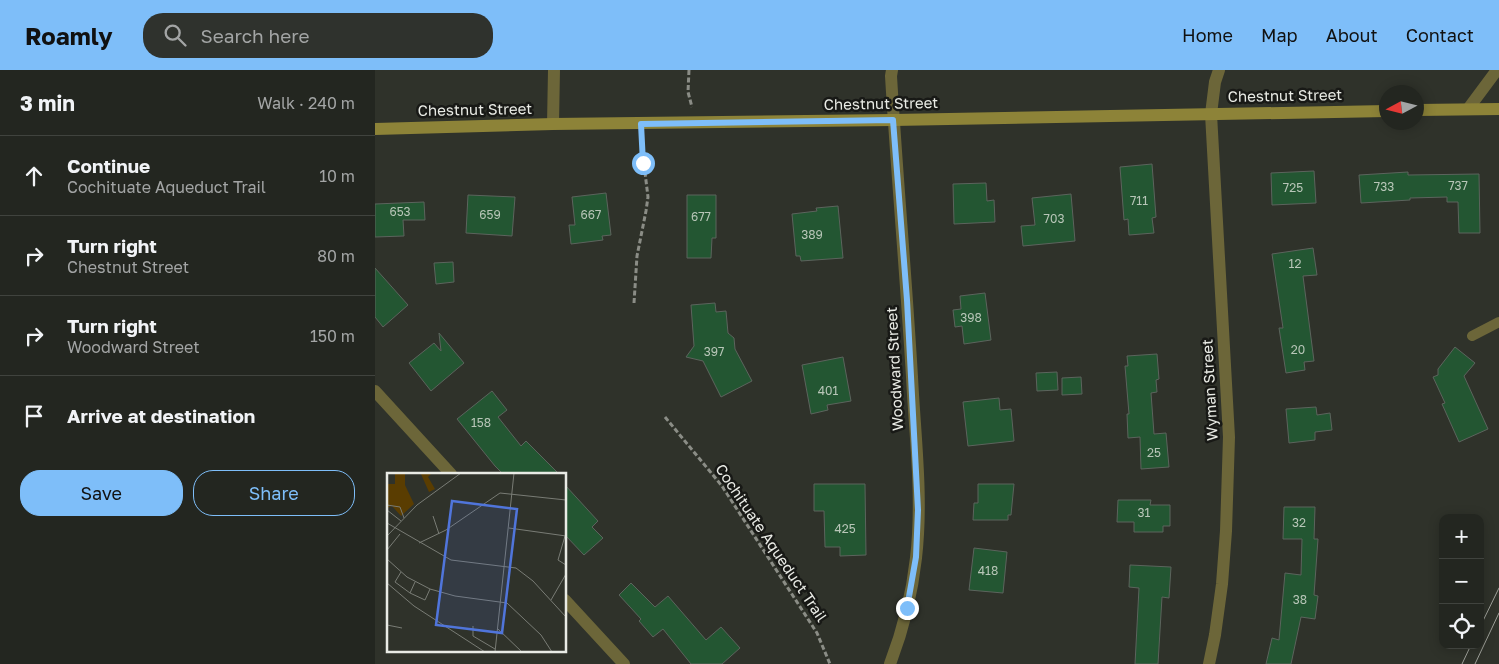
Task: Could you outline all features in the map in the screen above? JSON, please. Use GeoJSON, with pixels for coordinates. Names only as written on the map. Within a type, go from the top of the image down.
{"type":"FeatureCollection","features":[{"type":"Feature","properties":{"kind":"main road"},"geometry":{"type":"LineString","coordinates":[[1424,110],[1499,109]]}},
{"type":"Feature","properties":{"kind":"main road","name":"Chestnut Street"},"geometry":{"type":"LineString","coordinates":[[375,129],[553,124],[1379,111]]}},
{"type":"Feature","properties":{"kind":"street"},"geometry":{"type":"LineString","coordinates":[[553,124],[554,70]]}},
{"type":"Feature","properties":{"kind":"street","name":"Woodward Street"},"geometry":{"type":"LineString","coordinates":[[890,664],[901,632],[912,584],[916,557],[918,510],[907,300],[893,120],[892,70]]}},
{"type":"Feature","properties":{"kind":"street","name":"Wyman Street"},"geometry":{"type":"LineString","coordinates":[[1209,664],[1222,584],[1227,522],[1229,437],[1211,114],[1215,82],[1219,70]]}},
{"type":"Feature","properties":{"kind":"street"},"geometry":{"type":"LineString","coordinates":[[1468,108],[1497,70]]}},
{"type":"Feature","properties":{"kind":"street"},"geometry":{"type":"LineString","coordinates":[[375,391],[450,473]]}},
{"type":"Feature","properties":{"kind":"street"},"geometry":{"type":"LineString","coordinates":[[566,601],[624,664]]}},
{"type":"Feature","properties":{"kind":"lane"},"geometry":{"type":"LineString","coordinates":[[1472,336],[1499,322]]}},
{"type":"Feature","properties":{"kind":"path"},"geometry":{"type":"LineString","coordinates":[[689,70],[688,92],[694,123]]}},
{"type":"Feature","properties":{"kind":"path"},"geometry":{"type":"LineString","coordinates":[[634,303],[637,256],[648,197],[641,151],[641,124]]}},
{"type":"Feature","properties":{"kind":"path","name":"Cochituate Aqueduct Trail"},"geometry":{"type":"LineString","coordinates":[[665,417],[722,486],[817,633],[831,664]]}},
{"type":"Feature","properties":{"kind":"building"},"geometry":{"type":"Polygon","coordinates":[[[1152,164],[1156,217],[1152,218],[1154,233],[1129,235],[1128,219],[1124,220],[1120,167],[1152,164]]]}},
{"type":"Feature","properties":{"kind":"building"},"geometry":{"type":"Polygon","coordinates":[[[1314,171],[1316,203],[1272,205],[1271,173],[1314,171]]]}},
{"type":"Feature","properties":{"kind":"building"},"geometry":{"type":"Polygon","coordinates":[[[1408,172],[1408,175],[1479,174],[1480,233],[1459,233],[1458,202],[1447,202],[1447,197],[1410,198],[1410,200],[1361,203],[1359,175],[1408,172]]]}},
{"type":"Feature","properties":{"kind":"building"},"geometry":{"type":"Polygon","coordinates":[[[986,183],[987,201],[994,200],[995,222],[954,224],[953,184],[986,183]]]}},
{"type":"Feature","properties":{"kind":"building"},"geometry":{"type":"Polygon","coordinates":[[[606,193],[611,235],[602,236],[603,240],[571,244],[569,225],[575,225],[572,197],[606,193]]]}},
{"type":"Feature","properties":{"kind":"building"},"geometry":{"type":"Polygon","coordinates":[[[1071,194],[1075,241],[1023,246],[1021,226],[1035,225],[1032,198],[1071,194]]]}},
{"type":"Feature","properties":{"kind":"building"},"geometry":{"type":"Polygon","coordinates":[[[468,195],[515,197],[512,236],[466,233],[468,195]]]}},
{"type":"Feature","properties":{"kind":"building"},"geometry":{"type":"Polygon","coordinates":[[[687,195],[716,195],[716,238],[712,238],[711,258],[687,258],[687,195]]]}},
{"type":"Feature","properties":{"kind":"building"},"geometry":{"type":"Polygon","coordinates":[[[424,202],[425,220],[403,220],[404,236],[375,237],[375,204],[424,202]]]}},
{"type":"Feature","properties":{"kind":"building"},"geometry":{"type":"Polygon","coordinates":[[[838,206],[843,258],[801,261],[800,256],[796,256],[792,214],[817,211],[816,208],[838,206]]]}},
{"type":"Feature","properties":{"kind":"building"},"geometry":{"type":"Polygon","coordinates":[[[1313,248],[1317,275],[1303,276],[1314,361],[1304,362],[1305,370],[1286,373],[1279,328],[1283,328],[1272,254],[1313,248]]]}},
{"type":"Feature","properties":{"kind":"building"},"geometry":{"type":"Polygon","coordinates":[[[453,262],[454,282],[436,284],[434,263],[453,262]]]}},
{"type":"Feature","properties":{"kind":"building"},"geometry":{"type":"Polygon","coordinates":[[[375,268],[408,305],[383,327],[375,317],[375,268]]]}},
{"type":"Feature","properties":{"kind":"building"},"geometry":{"type":"Polygon","coordinates":[[[985,293],[991,340],[964,344],[962,326],[955,327],[953,310],[961,309],[960,296],[985,293]]]}},
{"type":"Feature","properties":{"kind":"building"},"geometry":{"type":"Polygon","coordinates":[[[715,303],[716,312],[726,311],[728,333],[734,338],[735,349],[752,381],[721,397],[703,361],[686,357],[694,346],[691,305],[715,303]]]}},
{"type":"Feature","properties":{"kind":"building"},"geometry":{"type":"Polygon","coordinates":[[[439,333],[464,363],[431,391],[409,363],[434,343],[441,351],[439,333]]]}},
{"type":"Feature","properties":{"kind":"building"},"geometry":{"type":"Polygon","coordinates":[[[1455,347],[1475,363],[1464,376],[1488,429],[1459,442],[1442,404],[1445,403],[1433,377],[1438,375],[1438,369],[1455,347]]]}},
{"type":"Feature","properties":{"kind":"building"},"geometry":{"type":"Polygon","coordinates":[[[1157,354],[1159,379],[1156,380],[1157,392],[1151,393],[1154,434],[1166,433],[1169,467],[1141,469],[1140,437],[1128,438],[1127,414],[1129,414],[1125,366],[1128,366],[1127,356],[1157,354]]]}},
{"type":"Feature","properties":{"kind":"building"},"geometry":{"type":"Polygon","coordinates":[[[843,357],[851,401],[827,405],[828,410],[811,414],[802,365],[843,357]]]}},
{"type":"Feature","properties":{"kind":"building"},"geometry":{"type":"Polygon","coordinates":[[[1057,372],[1058,390],[1037,391],[1036,373],[1057,372]]]}},
{"type":"Feature","properties":{"kind":"building"},"geometry":{"type":"Polygon","coordinates":[[[1081,377],[1082,394],[1062,395],[1062,378],[1081,377]]]}},
{"type":"Feature","properties":{"kind":"building"},"geometry":{"type":"Polygon","coordinates":[[[492,391],[507,410],[498,417],[521,446],[526,441],[558,473],[502,473],[457,419],[492,391]]]}},
{"type":"Feature","properties":{"kind":"building"},"geometry":{"type":"Polygon","coordinates":[[[999,398],[1000,410],[1011,409],[1014,441],[968,446],[963,402],[999,398]]]}},
{"type":"Feature","properties":{"kind":"building"},"geometry":{"type":"Polygon","coordinates":[[[1316,407],[1317,415],[1330,413],[1332,430],[1315,432],[1315,440],[1289,443],[1286,409],[1316,407]]]}},
{"type":"Feature","properties":{"kind":"building"},"geometry":{"type":"Polygon","coordinates":[[[814,484],[865,484],[866,555],[840,556],[840,547],[825,547],[824,511],[814,511],[814,484]]]}},
{"type":"Feature","properties":{"kind":"building"},"geometry":{"type":"Polygon","coordinates":[[[978,484],[1014,484],[1011,515],[1008,515],[1008,520],[973,520],[974,503],[978,503],[978,484]]]}},
{"type":"Feature","properties":{"kind":"building"},"geometry":{"type":"Polygon","coordinates":[[[566,486],[598,521],[592,527],[603,538],[584,555],[566,536],[566,486]]]}},
{"type":"Feature","properties":{"kind":"building"},"geometry":{"type":"Polygon","coordinates":[[[1118,500],[1151,500],[1150,505],[1170,505],[1170,526],[1163,526],[1163,532],[1134,532],[1134,522],[1117,522],[1118,500]]]}},
{"type":"Feature","properties":{"kind":"building"},"geometry":{"type":"Polygon","coordinates":[[[1284,507],[1315,507],[1314,539],[1318,539],[1314,595],[1318,596],[1315,619],[1301,617],[1291,664],[1266,664],[1272,638],[1279,640],[1285,573],[1301,575],[1302,539],[1283,539],[1284,507]]]}},
{"type":"Feature","properties":{"kind":"building"},"geometry":{"type":"Polygon","coordinates":[[[974,548],[1007,552],[1003,593],[969,590],[974,548]]]}},
{"type":"Feature","properties":{"kind":"building"},"geometry":{"type":"Polygon","coordinates":[[[1130,565],[1171,567],[1169,598],[1162,597],[1158,664],[1135,664],[1139,588],[1129,587],[1130,565]]]}},
{"type":"Feature","properties":{"kind":"building"},"geometry":{"type":"Polygon","coordinates":[[[631,583],[655,607],[668,596],[706,640],[721,627],[740,648],[722,664],[691,664],[663,629],[653,637],[639,621],[641,619],[619,595],[631,583]]]}},
{"type":"Feature","properties":{"kind":"tram line"},"geometry":{"type":"LineString","coordinates":[[1484,619],[1499,588]]}},
{"type":"Feature","properties":{"kind":"tram line"},"geometry":{"type":"LineString","coordinates":[[1475,664],[1499,613]]}},
{"type":"Feature","properties":{"kind":"tram line"},"geometry":{"type":"LineString","coordinates":[[1462,664],[1469,649]]}},
{"type":"Feature","properties":{"kind":"route"},"geometry":{"type":"LineString","coordinates":[[643,163],[641,124],[893,120],[907,300],[918,510],[916,557],[907,608]]}}]}
